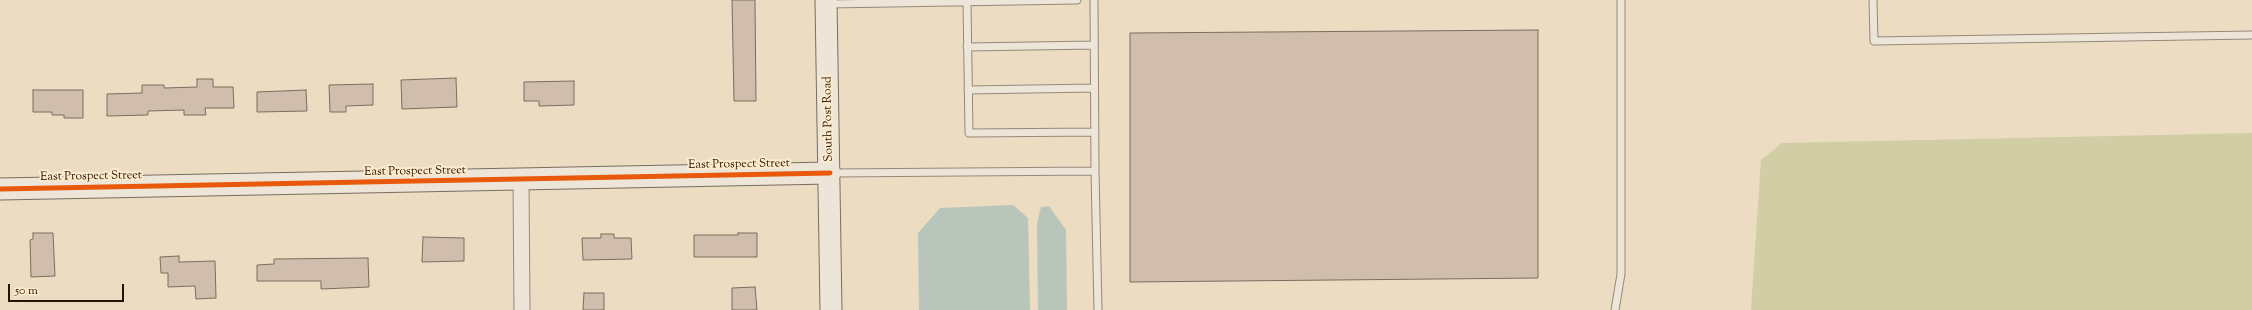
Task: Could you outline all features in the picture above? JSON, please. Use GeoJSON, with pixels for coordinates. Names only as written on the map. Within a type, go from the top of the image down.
{"type":"FeatureCollection","features":[{"type":"Feature","properties":{"kind":"street","name":"South Post Road"},"geometry":{"type":"LineString","coordinates":[[826,2],[830,173],[831,310]]}},
{"type":"Feature","properties":{"kind":"street","name":"East Prospect Street"},"geometry":{"type":"LineString","coordinates":[[0,189],[830,173]]}},
{"type":"Feature","properties":{"kind":"street"},"geometry":{"type":"LineString","coordinates":[[521,180],[522,310]]}},
{"type":"Feature","properties":{"kind":"lane"},"geometry":{"type":"LineString","coordinates":[[826,2],[1077,0]]}},
{"type":"Feature","properties":{"kind":"lane"},"geometry":{"type":"LineString","coordinates":[[1094,0],[1095,171],[1098,310]]}},
{"type":"Feature","properties":{"kind":"lane"},"geometry":{"type":"LineString","coordinates":[[1615,310],[1621,274],[1621,0]]}},
{"type":"Feature","properties":{"kind":"lane"},"geometry":{"type":"LineString","coordinates":[[1873,0],[1874,41],[2252,35]]}},
{"type":"Feature","properties":{"kind":"lane"},"geometry":{"type":"LineString","coordinates":[[967,2],[969,133],[1095,132]]}},
{"type":"Feature","properties":{"kind":"lane"},"geometry":{"type":"LineString","coordinates":[[967,47],[1094,45]]}},
{"type":"Feature","properties":{"kind":"lane"},"geometry":{"type":"LineString","coordinates":[[968,90],[1094,88]]}},
{"type":"Feature","properties":{"kind":"lane"},"geometry":{"type":"LineString","coordinates":[[830,173],[1095,171]]}},
{"type":"Feature","properties":{"kind":"shaded area"},"geometry":{"type":"Polygon","coordinates":[[[2252,133],[2252,310],[1751,310],[1761,160],[1782,143],[2252,133]]]}},
{"type":"Feature","properties":{"kind":"shaded area"},"geometry":{"type":"Polygon","coordinates":[[[1013,205],[1028,218],[1030,310],[919,310],[918,233],[940,208],[1013,205]]]}},
{"type":"Feature","properties":{"kind":"shaded area"},"geometry":{"type":"Polygon","coordinates":[[[1049,206],[1066,230],[1067,310],[1038,310],[1037,223],[1041,207],[1049,206]]]}},
{"type":"Feature","properties":{"kind":"building"},"geometry":{"type":"Polygon","coordinates":[[[732,0],[755,0],[756,101],[734,101],[732,0]]]}},
{"type":"Feature","properties":{"kind":"building"},"geometry":{"type":"Polygon","coordinates":[[[1538,30],[1538,278],[1130,282],[1130,33],[1538,30]]]}},
{"type":"Feature","properties":{"kind":"building"},"geometry":{"type":"Polygon","coordinates":[[[456,78],[457,107],[402,109],[401,80],[456,78]]]}},
{"type":"Feature","properties":{"kind":"building"},"geometry":{"type":"Polygon","coordinates":[[[197,79],[213,79],[213,87],[233,87],[234,108],[205,108],[206,115],[184,115],[184,110],[148,111],[148,115],[107,116],[107,94],[142,93],[142,85],[164,85],[164,88],[197,87],[197,79]]]}},
{"type":"Feature","properties":{"kind":"building"},"geometry":{"type":"Polygon","coordinates":[[[574,81],[574,105],[539,106],[539,101],[524,101],[524,82],[574,81]]]}},
{"type":"Feature","properties":{"kind":"building"},"geometry":{"type":"Polygon","coordinates":[[[373,84],[373,105],[346,106],[346,112],[330,112],[329,85],[373,84]]]}},
{"type":"Feature","properties":{"kind":"building"},"geometry":{"type":"Polygon","coordinates":[[[33,90],[83,90],[83,118],[64,118],[64,115],[52,115],[52,112],[33,112],[33,90]]]}},
{"type":"Feature","properties":{"kind":"building"},"geometry":{"type":"Polygon","coordinates":[[[306,90],[307,111],[257,112],[257,92],[306,90]]]}},
{"type":"Feature","properties":{"kind":"building"},"geometry":{"type":"Polygon","coordinates":[[[33,233],[53,233],[55,276],[31,277],[30,240],[33,239],[33,233]]]}},
{"type":"Feature","properties":{"kind":"building"},"geometry":{"type":"Polygon","coordinates":[[[738,233],[757,233],[757,257],[694,257],[694,235],[738,235],[738,233]]]}},
{"type":"Feature","properties":{"kind":"building"},"geometry":{"type":"Polygon","coordinates":[[[601,234],[614,234],[614,238],[631,238],[632,259],[583,260],[582,238],[601,238],[601,234]]]}},
{"type":"Feature","properties":{"kind":"building"},"geometry":{"type":"Polygon","coordinates":[[[423,237],[464,238],[464,261],[422,262],[423,237]]]}},
{"type":"Feature","properties":{"kind":"building"},"geometry":{"type":"Polygon","coordinates":[[[179,256],[179,262],[215,261],[216,298],[196,299],[195,286],[168,287],[168,273],[161,273],[160,257],[179,256]]]}},
{"type":"Feature","properties":{"kind":"building"},"geometry":{"type":"Polygon","coordinates":[[[368,258],[369,287],[321,289],[321,281],[257,281],[257,265],[274,264],[274,259],[368,258]]]}},
{"type":"Feature","properties":{"kind":"building"},"geometry":{"type":"Polygon","coordinates":[[[755,287],[757,310],[732,310],[732,288],[755,287]]]}},
{"type":"Feature","properties":{"kind":"building"},"geometry":{"type":"Polygon","coordinates":[[[584,293],[604,293],[604,310],[583,310],[584,293]]]}},
{"type":"Feature","properties":{"kind":"cycle path"},"geometry":{"type":"LineString","coordinates":[[0,189],[830,173]]}}]}
